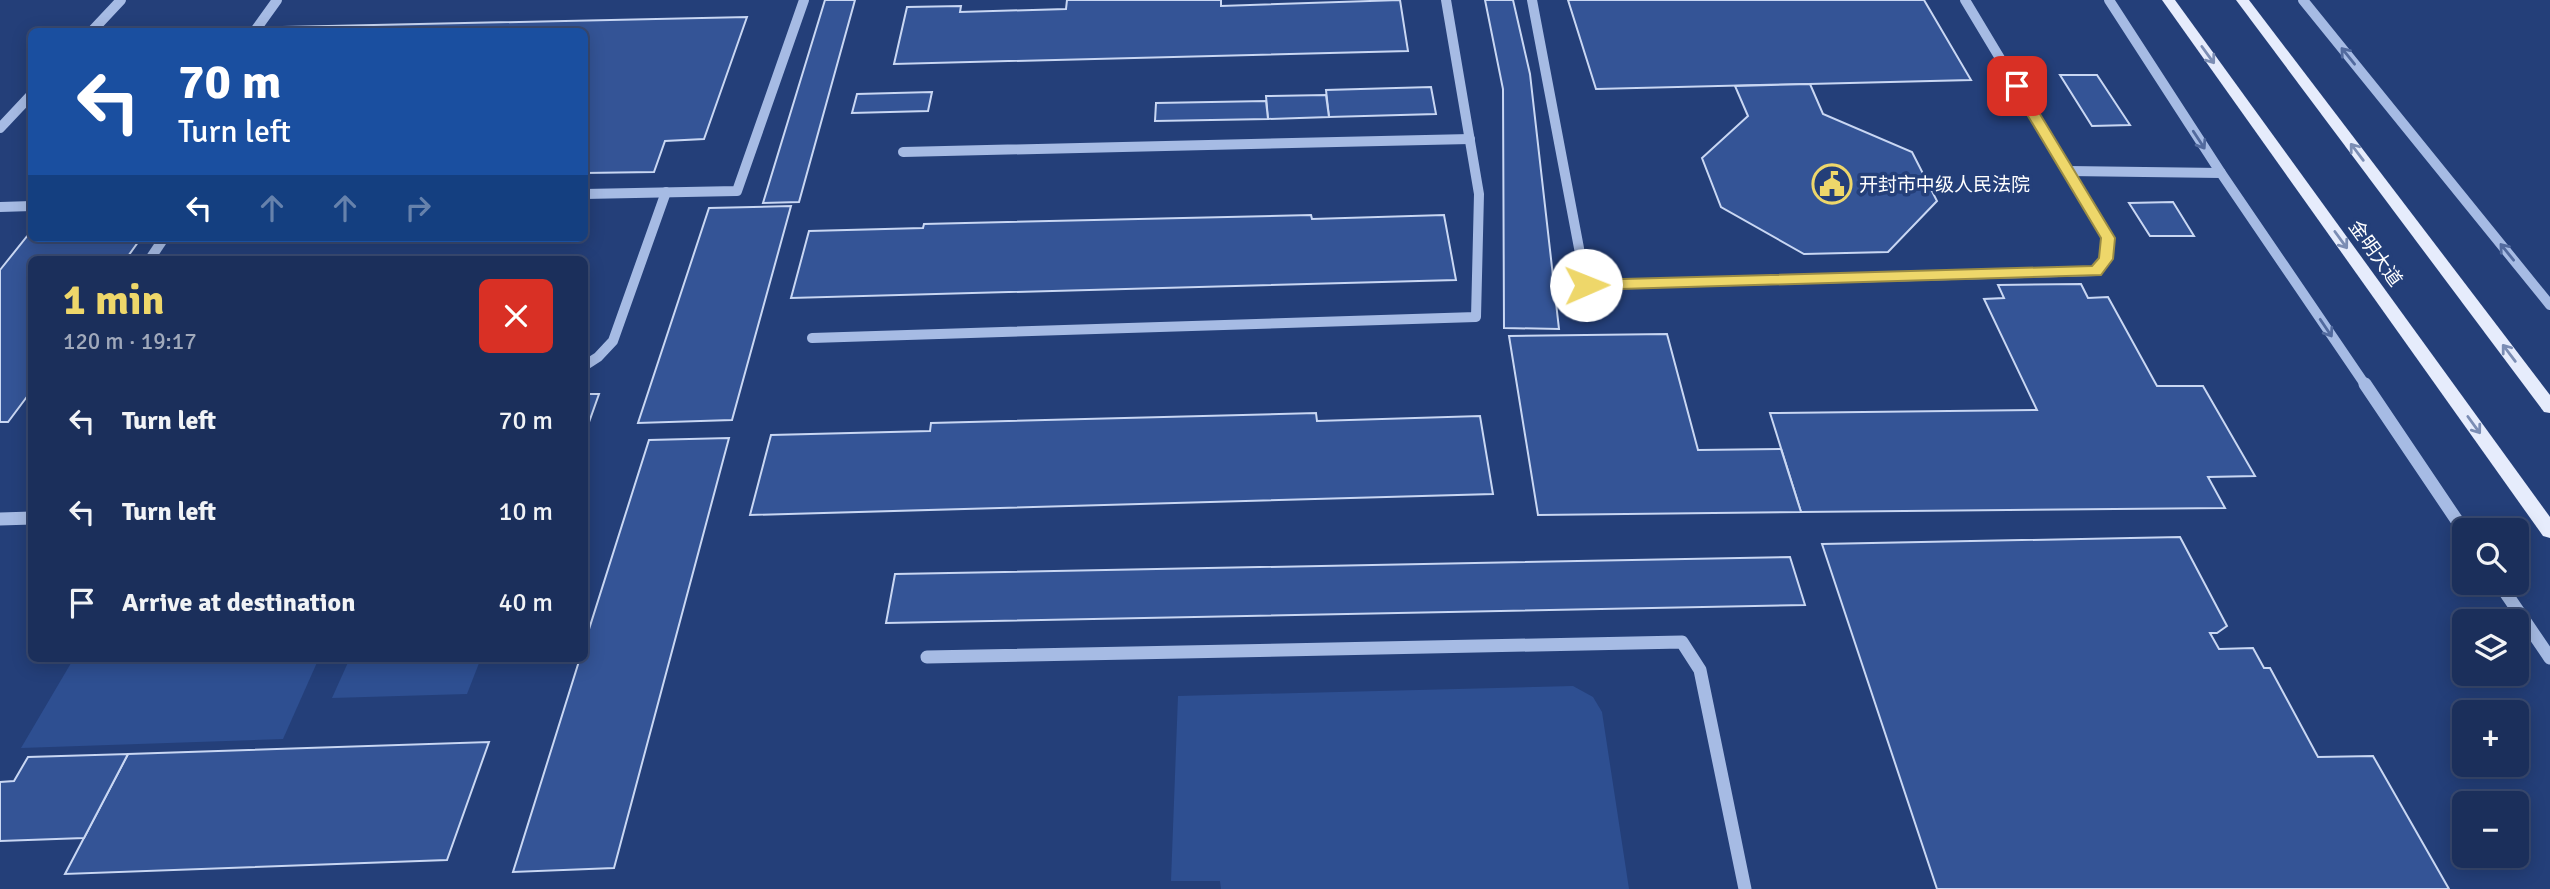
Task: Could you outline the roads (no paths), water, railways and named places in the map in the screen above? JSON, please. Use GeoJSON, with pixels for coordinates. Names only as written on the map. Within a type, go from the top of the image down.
{"type":"FeatureCollection","features":[{"type":"Feature","properties":{"kind":"main road","name":"金明大道"},"geometry":{"type":"LineString","coordinates":[[2168,0],[2550,531]]}},
{"type":"Feature","properties":{"kind":"main road"},"geometry":{"type":"LineString","coordinates":[[2242,0],[2550,407]]}},
{"type":"Feature","properties":{"kind":"street"},"geometry":{"type":"LineString","coordinates":[[95,28],[121,0]]}},
{"type":"Feature","properties":{"kind":"street"},"geometry":{"type":"LineString","coordinates":[[257,28],[277,0]]}},
{"type":"Feature","properties":{"kind":"street"},"geometry":{"type":"LineString","coordinates":[[588,194],[737,191],[804,0]]}},
{"type":"Feature","properties":{"kind":"street"},"geometry":{"type":"LineString","coordinates":[[812,338],[1476,317],[1479,194],[1446,0]]}},
{"type":"Feature","properties":{"kind":"street"},"geometry":{"type":"LineString","coordinates":[[1532,0],[1586,285],[2096,271],[2106,259],[2108,238],[1965,0]]}},
{"type":"Feature","properties":{"kind":"street"},"geometry":{"type":"LineString","coordinates":[[2109,0],[2221,173],[2455,518]]}},
{"type":"Feature","properties":{"kind":"street"},"geometry":{"type":"LineString","coordinates":[[2303,0],[2550,305]]}},
{"type":"Feature","properties":{"kind":"street"},"geometry":{"type":"LineString","coordinates":[[0,128],[28,98]]}},
{"type":"Feature","properties":{"kind":"street"},"geometry":{"type":"LineString","coordinates":[[903,152],[1470,139]]}},
{"type":"Feature","properties":{"kind":"street"},"geometry":{"type":"LineString","coordinates":[[2068,172],[2221,173]]}},
{"type":"Feature","properties":{"kind":"street"},"geometry":{"type":"LineString","coordinates":[[588,363],[598,357],[612,341],[666,192]]}},
{"type":"Feature","properties":{"kind":"street"},"geometry":{"type":"LineString","coordinates":[[0,207],[28,206]]}},
{"type":"Feature","properties":{"kind":"street"},"geometry":{"type":"LineString","coordinates":[[0,519],[28,517]]}},
{"type":"Feature","properties":{"kind":"street"},"geometry":{"type":"LineString","coordinates":[[2507,595],[2550,658]]}},
{"type":"Feature","properties":{"kind":"street"},"geometry":{"type":"LineString","coordinates":[[927,657],[1682,642],[1700,670],[1745,889]]}},
{"type":"Feature","properties":{"kind":"place","name":"开封市中级人民法院"},"geometry":{"type":"Point","coordinates":[1832,184]}}]}
